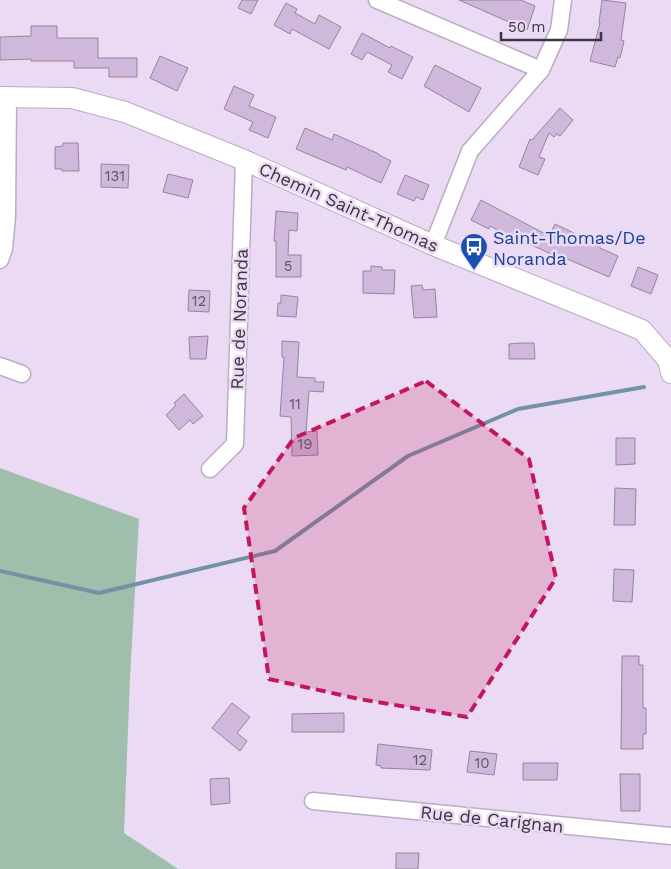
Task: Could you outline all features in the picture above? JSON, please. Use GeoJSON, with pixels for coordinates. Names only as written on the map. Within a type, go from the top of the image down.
{"type":"FeatureCollection","features":[{"type":"Feature","properties":{"kind":"street"},"geometry":{"type":"LineString","coordinates":[[377,0],[541,70]]}},
{"type":"Feature","properties":{"kind":"street"},"geometry":{"type":"LineString","coordinates":[[433,245],[470,152],[541,70],[559,30],[563,0]]}},
{"type":"Feature","properties":{"kind":"street"},"geometry":{"type":"LineString","coordinates":[[0,260],[4,249],[8,216],[4,97]]}},
{"type":"Feature","properties":{"kind":"street","name":"Chemin Saint-Thomas"},"geometry":{"type":"LineString","coordinates":[[4,97],[72,98],[125,112],[244,160],[433,245],[642,330],[668,360],[671,373]]}},
{"type":"Feature","properties":{"kind":"street","name":"Rue de Noranda"},"geometry":{"type":"LineString","coordinates":[[210,469],[235,444],[244,160]]}},
{"type":"Feature","properties":{"kind":"street"},"geometry":{"type":"LineString","coordinates":[[0,366],[22,374]]}},
{"type":"Feature","properties":{"kind":"street","name":"Rue de Carignan"},"geometry":{"type":"LineString","coordinates":[[313,801],[671,836]]}},
{"type":"Feature","properties":{"kind":"highlighted area"},"geometry":{"type":"Polygon","coordinates":[[[426,381],[529,459],[556,578],[467,717],[359,699],[269,679],[244,508],[294,438],[426,381]]]}},
{"type":"Feature","properties":{"kind":"green space"},"geometry":{"type":"Polygon","coordinates":[[[0,468],[139,519],[124,833],[178,869],[0,869],[0,468]]]}},
{"type":"Feature","properties":{"kind":"building"},"geometry":{"type":"Polygon","coordinates":[[[242,0],[258,0],[251,14],[238,8],[242,0]]]}},
{"type":"Feature","properties":{"kind":"building"},"geometry":{"type":"Polygon","coordinates":[[[459,0],[521,0],[535,6],[527,30],[459,0]]]}},
{"type":"Feature","properties":{"kind":"building"},"geometry":{"type":"Polygon","coordinates":[[[602,0],[626,3],[621,40],[624,41],[620,58],[618,57],[615,67],[590,61],[600,23],[602,0]]]}},
{"type":"Feature","properties":{"kind":"building"},"geometry":{"type":"Polygon","coordinates":[[[286,3],[297,9],[295,13],[315,24],[319,15],[341,27],[329,49],[292,29],[290,34],[274,25],[286,3]]]}},
{"type":"Feature","properties":{"kind":"building"},"geometry":{"type":"Polygon","coordinates":[[[31,26],[57,26],[57,38],[98,38],[98,58],[137,58],[137,77],[109,77],[109,68],[74,68],[74,61],[0,60],[0,37],[31,36],[31,26]]]}},
{"type":"Feature","properties":{"kind":"building"},"geometry":{"type":"Polygon","coordinates":[[[362,33],[390,48],[391,46],[413,57],[402,79],[388,72],[392,65],[367,52],[362,60],[351,54],[362,33]]]}},
{"type":"Feature","properties":{"kind":"building"},"geometry":{"type":"Polygon","coordinates":[[[160,56],[188,68],[177,91],[150,78],[160,56]]]}},
{"type":"Feature","properties":{"kind":"building"},"geometry":{"type":"Polygon","coordinates":[[[435,65],[481,88],[469,112],[424,86],[435,65]]]}},
{"type":"Feature","properties":{"kind":"building"},"geometry":{"type":"Polygon","coordinates":[[[234,86],[254,95],[249,106],[276,117],[268,138],[249,130],[253,122],[224,109],[234,86]]]}},
{"type":"Feature","properties":{"kind":"building"},"geometry":{"type":"Polygon","coordinates":[[[560,108],[573,120],[560,136],[557,134],[554,137],[549,133],[539,157],[545,159],[538,175],[519,167],[530,139],[532,140],[560,108]]]}},
{"type":"Feature","properties":{"kind":"building"},"geometry":{"type":"Polygon","coordinates":[[[305,128],[332,140],[334,134],[391,161],[381,183],[347,167],[346,170],[296,149],[305,128]]]}},
{"type":"Feature","properties":{"kind":"building"},"geometry":{"type":"Polygon","coordinates":[[[63,143],[78,143],[79,171],[55,169],[55,147],[63,146],[63,143]]]}},
{"type":"Feature","properties":{"kind":"building"},"geometry":{"type":"Polygon","coordinates":[[[101,164],[129,165],[128,188],[101,187],[101,164]]]}},
{"type":"Feature","properties":{"kind":"building"},"geometry":{"type":"Polygon","coordinates":[[[168,174],[193,180],[188,198],[163,192],[168,174]]]}},
{"type":"Feature","properties":{"kind":"building"},"geometry":{"type":"Polygon","coordinates":[[[405,175],[429,185],[423,200],[416,197],[414,201],[397,194],[405,175]]]}},
{"type":"Feature","properties":{"kind":"building"},"geometry":{"type":"Polygon","coordinates":[[[481,200],[549,236],[555,224],[618,256],[609,277],[565,258],[564,260],[527,243],[526,245],[490,226],[489,229],[471,220],[481,200]]]}},
{"type":"Feature","properties":{"kind":"building"},"geometry":{"type":"Polygon","coordinates":[[[276,211],[298,213],[297,231],[289,230],[288,255],[301,255],[301,277],[276,277],[276,241],[274,241],[276,211]]]}},
{"type":"Feature","properties":{"kind":"building"},"geometry":{"type":"Polygon","coordinates":[[[371,266],[382,267],[382,270],[395,270],[394,294],[363,293],[363,271],[371,271],[371,266]]]}},
{"type":"Feature","properties":{"kind":"building"},"geometry":{"type":"Polygon","coordinates":[[[638,267],[658,275],[651,294],[631,286],[638,267]]]}},
{"type":"Feature","properties":{"kind":"building"},"geometry":{"type":"Polygon","coordinates":[[[422,285],[423,290],[435,289],[437,317],[414,318],[411,286],[422,285]]]}},
{"type":"Feature","properties":{"kind":"building"},"geometry":{"type":"Polygon","coordinates":[[[189,290],[210,291],[209,312],[188,311],[189,290]]]}},
{"type":"Feature","properties":{"kind":"building"},"geometry":{"type":"Polygon","coordinates":[[[281,295],[298,297],[296,317],[277,316],[281,295]]]}},
{"type":"Feature","properties":{"kind":"building"},"geometry":{"type":"Polygon","coordinates":[[[208,336],[206,359],[190,359],[189,337],[208,336]]]}},
{"type":"Feature","properties":{"kind":"building"},"geometry":{"type":"Polygon","coordinates":[[[282,341],[299,342],[297,377],[315,378],[315,382],[324,382],[323,392],[309,391],[306,432],[317,431],[318,455],[292,456],[291,417],[280,416],[284,357],[282,357],[282,341]]]}},
{"type":"Feature","properties":{"kind":"building"},"geometry":{"type":"Polygon","coordinates":[[[534,343],[535,359],[509,359],[509,344],[534,343]]]}},
{"type":"Feature","properties":{"kind":"building"},"geometry":{"type":"Polygon","coordinates":[[[184,394],[203,416],[193,424],[190,420],[179,430],[166,415],[176,405],[174,403],[184,394]]]}},
{"type":"Feature","properties":{"kind":"building"},"geometry":{"type":"Polygon","coordinates":[[[616,438],[635,438],[635,464],[616,465],[616,438]]]}},
{"type":"Feature","properties":{"kind":"building"},"geometry":{"type":"Polygon","coordinates":[[[615,488],[636,489],[635,525],[614,525],[615,488]]]}},
{"type":"Feature","properties":{"kind":"building"},"geometry":{"type":"Polygon","coordinates":[[[614,569],[634,570],[632,602],[613,601],[614,569]]]}},
{"type":"Feature","properties":{"kind":"building"},"geometry":{"type":"Polygon","coordinates":[[[622,656],[639,656],[639,665],[643,665],[643,708],[646,708],[646,734],[643,734],[643,749],[621,749],[622,656]]]}},
{"type":"Feature","properties":{"kind":"building"},"geometry":{"type":"Polygon","coordinates":[[[232,703],[250,717],[237,733],[247,741],[240,751],[212,728],[232,703]]]}},
{"type":"Feature","properties":{"kind":"building"},"geometry":{"type":"Polygon","coordinates":[[[344,713],[344,732],[292,732],[292,714],[344,713]]]}},
{"type":"Feature","properties":{"kind":"building"},"geometry":{"type":"Polygon","coordinates":[[[378,744],[432,750],[430,770],[381,768],[381,766],[376,765],[378,744]]]}},
{"type":"Feature","properties":{"kind":"building"},"geometry":{"type":"Polygon","coordinates":[[[470,751],[497,754],[494,775],[467,772],[470,751]]]}},
{"type":"Feature","properties":{"kind":"building"},"geometry":{"type":"Polygon","coordinates":[[[523,763],[558,763],[557,780],[523,780],[523,763]]]}},
{"type":"Feature","properties":{"kind":"building"},"geometry":{"type":"Polygon","coordinates":[[[620,774],[640,774],[640,811],[621,811],[620,774]]]}},
{"type":"Feature","properties":{"kind":"building"},"geometry":{"type":"Polygon","coordinates":[[[229,778],[230,803],[211,805],[210,779],[229,778]]]}},
{"type":"Feature","properties":{"kind":"building"},"geometry":{"type":"Polygon","coordinates":[[[396,853],[419,853],[418,869],[396,869],[396,853]]]}},
{"type":"Feature","properties":{"kind":"waterway"},"geometry":{"type":"LineString","coordinates":[[0,571],[99,593],[275,551],[408,456],[518,409],[644,387]]}},
{"type":"Feature","properties":{"kind":"place","name":"Saint-Thomas/De Noranda"},"geometry":{"type":"Point","coordinates":[474,271]}}]}
